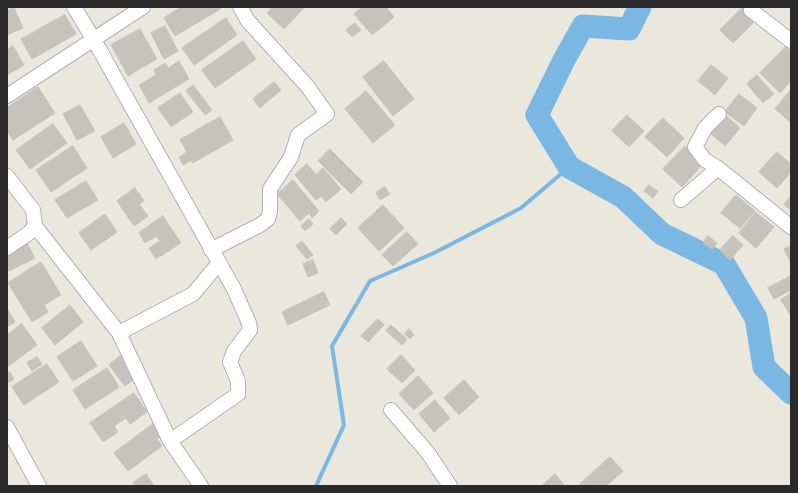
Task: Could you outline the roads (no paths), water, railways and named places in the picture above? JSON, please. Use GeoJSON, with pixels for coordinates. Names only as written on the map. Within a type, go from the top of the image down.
{"type":"FeatureCollection","features":[{"type":"Feature","properties":{"kind":"street"},"geometry":{"type":"LineString","coordinates":[[74,7],[234,289],[249,323],[250,330],[234,351],[230,362],[238,381],[238,394],[170,441]]}},
{"type":"Feature","properties":{"kind":"street"},"geometry":{"type":"LineString","coordinates":[[7,96],[143,7]]}},
{"type":"Feature","properties":{"kind":"street"},"geometry":{"type":"LineString","coordinates":[[211,250],[260,225],[268,219],[270,211],[270,189],[291,157],[298,135],[327,114],[308,87],[248,20],[240,7]]}},
{"type":"Feature","properties":{"kind":"street"},"geometry":{"type":"LineString","coordinates":[[751,10],[791,41]]}},
{"type":"Feature","properties":{"kind":"street"},"geometry":{"type":"LineString","coordinates":[[719,114],[705,128],[695,148],[705,160],[718,168],[791,227]]}},
{"type":"Feature","properties":{"kind":"street"},"geometry":{"type":"LineString","coordinates":[[681,200],[718,168]]}},
{"type":"Feature","properties":{"kind":"street"},"geometry":{"type":"LineString","coordinates":[[7,176],[33,210],[35,226],[119,333],[170,441],[201,486]]}},
{"type":"Feature","properties":{"kind":"street"},"geometry":{"type":"LineString","coordinates":[[7,248],[29,233],[35,226]]}},
{"type":"Feature","properties":{"kind":"street"},"geometry":{"type":"LineString","coordinates":[[119,333],[193,294],[219,263]]}},
{"type":"Feature","properties":{"kind":"street"},"geometry":{"type":"LineString","coordinates":[[391,410],[428,454],[450,486]]}},
{"type":"Feature","properties":{"kind":"street"},"geometry":{"type":"LineString","coordinates":[[7,427],[39,486]]}},
{"type":"Feature","properties":{"kind":"waterway"},"geometry":{"type":"LineString","coordinates":[[640,7],[629,29],[583,26],[564,60],[537,115],[569,167],[623,197],[662,234],[724,264],[756,318],[764,367],[791,393]]}},
{"type":"Feature","properties":{"kind":"waterway"},"geometry":{"type":"LineString","coordinates":[[316,486],[344,425],[332,346],[370,281],[434,253],[521,208],[569,167]]}}]}
